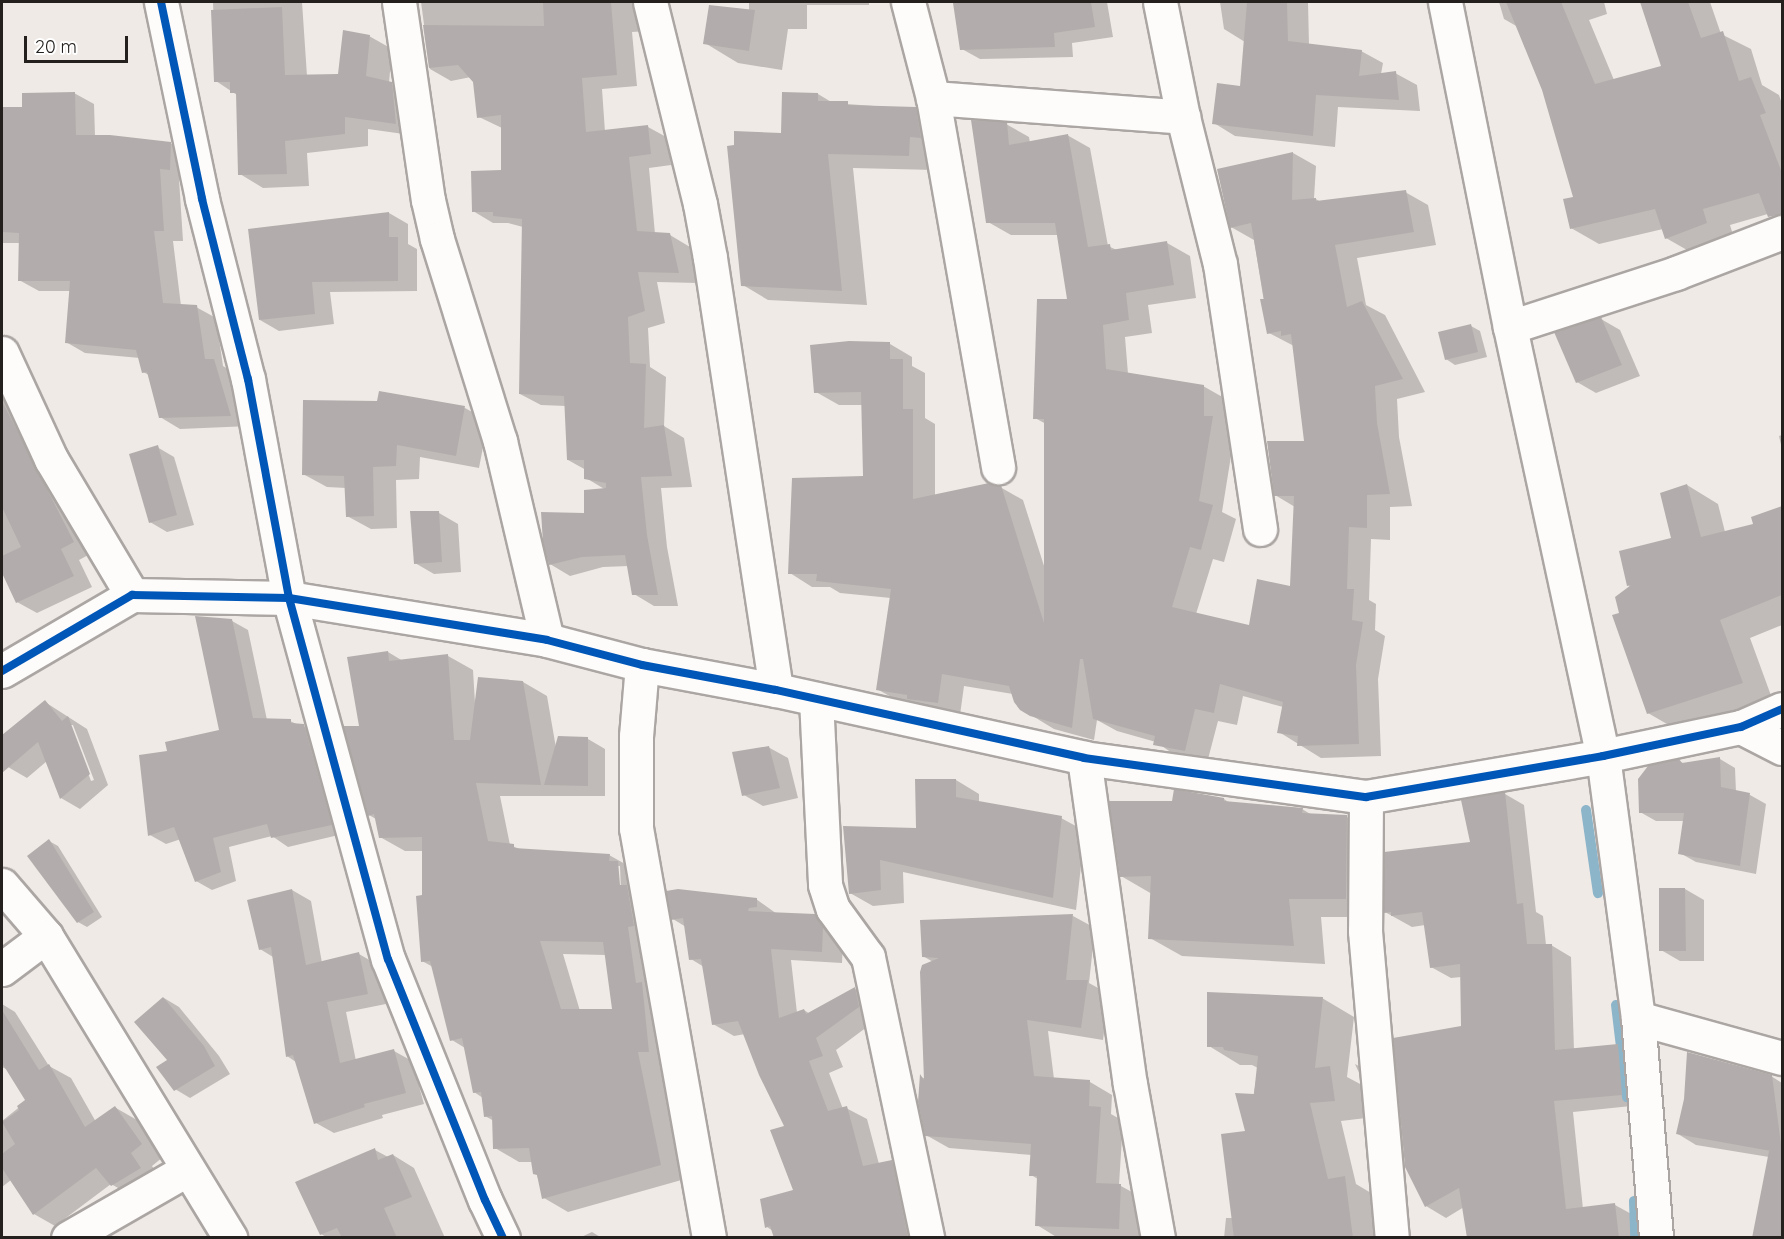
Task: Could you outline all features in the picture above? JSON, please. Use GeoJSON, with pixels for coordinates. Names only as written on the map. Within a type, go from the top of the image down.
{"type":"FeatureCollection","features":[{"type":"Feature","properties":{"kind":"street"},"geometry":{"type":"LineString","coordinates":[[160,2],[202,199],[248,379],[289,598],[387,959],[485,1200],[503,1238]]}},
{"type":"Feature","properties":{"kind":"street"},"geometry":{"type":"LineString","coordinates":[[399,2],[433,219],[500,441],[547,640]]}},
{"type":"Feature","properties":{"kind":"street"},"geometry":{"type":"LineString","coordinates":[[650,2],[700,204],[710,258],[776,690]]}},
{"type":"Feature","properties":{"kind":"street"},"geometry":{"type":"LineString","coordinates":[[908,2],[933,99],[998,467]]}},
{"type":"Feature","properties":{"kind":"street"},"geometry":{"type":"LineString","coordinates":[[1160,2],[1183,117],[1220,264],[1260,529]]}},
{"type":"Feature","properties":{"kind":"street"},"geometry":{"type":"LineString","coordinates":[[1445,2],[1510,327],[1603,756],[1638,1018],[1656,1238]]}},
{"type":"Feature","properties":{"kind":"street"},"geometry":{"type":"LineString","coordinates":[[933,99],[1183,117]]}},
{"type":"Feature","properties":{"kind":"street"},"geometry":{"type":"LineString","coordinates":[[1510,327],[1676,273],[1782,232]]}},
{"type":"Feature","properties":{"kind":"street"},"geometry":{"type":"LineString","coordinates":[[2,353],[51,459],[132,595]]}},
{"type":"Feature","properties":{"kind":"street"},"geometry":{"type":"LineString","coordinates":[[2,671],[132,595],[289,598],[547,640],[642,665],[776,690],[1084,758],[1365,797],[1603,756],[1741,728],[1782,709]]}},
{"type":"Feature","properties":{"kind":"street"},"geometry":{"type":"LineString","coordinates":[[642,665],[636,736],[636,828],[709,1238]]}},
{"type":"Feature","properties":{"kind":"street"},"geometry":{"type":"LineString","coordinates":[[816,699],[825,885],[833,909],[868,957],[927,1238]]}},
{"type":"Feature","properties":{"kind":"street"},"geometry":{"type":"LineString","coordinates":[[1741,728],[1782,748]]}},
{"type":"Feature","properties":{"kind":"street"},"geometry":{"type":"LineString","coordinates":[[1084,758],[1130,1084],[1158,1238]]}},
{"type":"Feature","properties":{"kind":"street"},"geometry":{"type":"LineString","coordinates":[[1365,797],[1365,931],[1392,1238]]}},
{"type":"Feature","properties":{"kind":"street"},"geometry":{"type":"LineString","coordinates":[[2,885],[46,936],[230,1238]]}},
{"type":"Feature","properties":{"kind":"street"},"geometry":{"type":"LineString","coordinates":[[2,969],[46,936]]}},
{"type":"Feature","properties":{"kind":"street"},"geometry":{"type":"LineString","coordinates":[[1638,1018],[1782,1058]]}},
{"type":"Feature","properties":{"kind":"street"},"geometry":{"type":"LineString","coordinates":[[68,1238],[188,1169]]}},
{"type":"Feature","properties":{"kind":"building"},"geometry":{"type":"Polygon","coordinates":[[[543,2],[611,2],[617,75],[582,78],[586,132],[648,125],[651,154],[629,157],[637,231],[670,233],[679,273],[638,272],[645,311],[628,317],[630,363],[646,364],[644,428],[664,425],[672,476],[641,477],[647,535],[658,595],[632,595],[625,555],[582,557],[549,565],[543,543],[541,512],[584,513],[584,490],[606,488],[606,483],[584,479],[584,460],[567,460],[564,396],[519,394],[522,219],[493,216],[493,212],[472,212],[471,171],[501,170],[501,115],[477,118],[473,82],[458,65],[429,68],[423,25],[544,26],[543,2]]]}},
{"type":"Feature","properties":{"kind":"building"},"geometry":{"type":"Polygon","coordinates":[[[1091,2],[1095,27],[1054,33],[1055,47],[960,50],[953,3],[1091,2]]]}},
{"type":"Feature","properties":{"kind":"building"},"geometry":{"type":"Polygon","coordinates":[[[1247,2],[1287,2],[1288,41],[1362,50],[1359,76],[1396,71],[1399,100],[1316,95],[1313,136],[1212,124],[1217,83],[1240,86],[1247,2]]]}},
{"type":"Feature","properties":{"kind":"building"},"geometry":{"type":"Polygon","coordinates":[[[1506,2],[1561,2],[1595,84],[1661,66],[1640,2],[1688,2],[1701,38],[1723,31],[1739,81],[1751,77],[1766,113],[1760,115],[1782,173],[1782,214],[1768,217],[1759,193],[1703,209],[1707,223],[1665,239],[1655,209],[1570,229],[1563,199],[1573,197],[1542,90],[1506,2]]]}},
{"type":"Feature","properties":{"kind":"building"},"geometry":{"type":"Polygon","coordinates":[[[709,5],[755,10],[749,51],[703,44],[709,5]]]}},
{"type":"Feature","properties":{"kind":"building"},"geometry":{"type":"Polygon","coordinates":[[[282,7],[285,75],[338,74],[343,30],[370,35],[366,76],[392,82],[396,124],[345,117],[345,134],[285,141],[287,174],[238,175],[236,93],[230,93],[230,82],[214,82],[211,10],[282,7]]]}},
{"type":"Feature","properties":{"kind":"building"},"geometry":{"type":"Polygon","coordinates":[[[75,92],[76,135],[110,135],[171,142],[170,170],[160,169],[164,231],[154,231],[163,303],[197,305],[205,359],[214,359],[231,416],[159,418],[147,372],[142,373],[136,350],[65,343],[70,281],[18,281],[19,233],[2,232],[2,107],[22,107],[22,93],[75,92]]]}},
{"type":"Feature","properties":{"kind":"building"},"geometry":{"type":"Polygon","coordinates":[[[782,92],[818,93],[818,101],[848,101],[848,105],[916,107],[921,138],[910,137],[909,156],[828,154],[842,291],[741,286],[727,146],[734,145],[734,131],[781,133],[782,92]]]}},
{"type":"Feature","properties":{"kind":"building"},"geometry":{"type":"Polygon","coordinates":[[[971,120],[1007,122],[1009,145],[1068,134],[1088,247],[1110,244],[1111,250],[1167,241],[1174,285],[1126,293],[1129,320],[1103,325],[1106,369],[1204,385],[1204,416],[1213,416],[1199,501],[1213,505],[1201,550],[1190,547],[1172,607],[1249,625],[1257,579],[1290,586],[1294,496],[1274,496],[1267,441],[1304,441],[1291,334],[1281,336],[1281,331],[1267,334],[1260,299],[1264,299],[1251,223],[1230,228],[1217,169],[1293,152],[1292,200],[1316,198],[1316,201],[1406,190],[1414,232],[1335,245],[1347,307],[1362,301],[1403,379],[1375,386],[1377,423],[1390,494],[1367,495],[1367,528],[1349,527],[1347,589],[1354,589],[1352,620],[1363,622],[1356,665],[1359,744],[1297,746],[1298,736],[1277,733],[1283,702],[1220,684],[1214,713],[1195,709],[1185,751],[1153,745],[1155,736],[1093,719],[1083,659],[1080,659],[1072,728],[1030,716],[1020,710],[1014,702],[1009,686],[942,674],[938,703],[907,699],[907,695],[876,690],[891,589],[816,581],[817,574],[788,574],[792,478],[863,476],[861,392],[814,393],[810,345],[849,341],[890,342],[890,359],[903,359],[903,409],[913,409],[913,499],[989,483],[1001,485],[1044,623],[1044,419],[1033,419],[1037,299],[1067,299],[1055,223],[986,223],[971,120]]]}},
{"type":"Feature","properties":{"kind":"building"},"geometry":{"type":"Polygon","coordinates":[[[389,212],[389,237],[398,237],[398,281],[312,282],[315,314],[259,320],[248,229],[389,212]]]}},
{"type":"Feature","properties":{"kind":"building"},"geometry":{"type":"Polygon","coordinates":[[[1601,317],[1622,365],[1576,383],[1554,332],[1601,317]]]}},
{"type":"Feature","properties":{"kind":"building"},"geometry":{"type":"Polygon","coordinates":[[[1471,324],[1478,352],[1445,360],[1438,332],[1471,324]]]}},
{"type":"Feature","properties":{"kind":"building"},"geometry":{"type":"Polygon","coordinates":[[[379,391],[465,406],[456,456],[397,445],[396,466],[373,467],[374,516],[346,517],[344,476],[302,475],[303,400],[377,401],[379,391]]]}},
{"type":"Feature","properties":{"kind":"building"},"geometry":{"type":"Polygon","coordinates":[[[2,401],[74,542],[61,549],[74,576],[16,603],[2,573],[2,556],[21,547],[2,507],[2,401]]]}},
{"type":"Feature","properties":{"kind":"building"},"geometry":{"type":"Polygon","coordinates":[[[158,445],[177,515],[149,523],[129,454],[158,445]]]}},
{"type":"Feature","properties":{"kind":"building"},"geometry":{"type":"Polygon","coordinates":[[[1687,484],[1701,537],[1753,524],[1751,517],[1782,506],[1782,595],[1720,620],[1743,683],[1647,714],[1612,615],[1619,613],[1615,597],[1631,585],[1627,586],[1619,551],[1671,538],[1660,493],[1687,484]]]}},
{"type":"Feature","properties":{"kind":"building"},"geometry":{"type":"Polygon","coordinates":[[[410,511],[439,511],[442,562],[414,564],[410,511]]]}},
{"type":"Feature","properties":{"kind":"building"},"geometry":{"type":"Polygon","coordinates":[[[195,616],[232,619],[253,718],[291,719],[291,723],[304,724],[332,825],[271,838],[267,824],[213,838],[221,872],[195,882],[174,827],[148,836],[139,755],[167,751],[165,742],[219,730],[195,616]]]}},
{"type":"Feature","properties":{"kind":"building"},"geometry":{"type":"Polygon","coordinates":[[[388,651],[389,661],[448,654],[454,740],[470,740],[478,677],[523,681],[541,785],[476,783],[488,841],[514,844],[514,848],[610,854],[609,861],[618,861],[620,885],[627,885],[634,926],[628,927],[636,983],[642,982],[649,1052],[638,1052],[661,1165],[542,1199],[537,1175],[533,1174],[529,1148],[493,1149],[492,1116],[484,1117],[481,1092],[473,1093],[462,1038],[450,1041],[430,961],[421,962],[416,896],[422,895],[422,837],[379,838],[374,814],[368,816],[343,726],[359,726],[347,657],[388,651]],[[540,941],[561,1009],[612,1009],[603,942],[540,941]]]}},
{"type":"Feature","properties":{"kind":"building"},"geometry":{"type":"Polygon","coordinates":[[[45,700],[62,721],[68,716],[90,774],[60,799],[38,742],[2,773],[2,735],[45,700]]]}},
{"type":"Feature","properties":{"kind":"building"},"geometry":{"type":"Polygon","coordinates":[[[558,736],[588,737],[588,786],[544,785],[558,736]]]}},
{"type":"Feature","properties":{"kind":"building"},"geometry":{"type":"Polygon","coordinates":[[[769,746],[780,788],[742,796],[732,752],[769,746]]]}},
{"type":"Feature","properties":{"kind":"building"},"geometry":{"type":"Polygon","coordinates":[[[1720,757],[1721,787],[1750,793],[1740,866],[1678,854],[1684,813],[1639,813],[1638,779],[1648,766],[1679,759],[1682,763],[1720,757]]]}},
{"type":"Feature","properties":{"kind":"building"},"geometry":{"type":"Polygon","coordinates":[[[915,779],[956,779],[956,797],[1062,816],[1053,898],[880,860],[881,890],[849,894],[843,826],[916,828],[915,779]]]}},
{"type":"Feature","properties":{"kind":"building"},"geometry":{"type":"Polygon","coordinates":[[[1174,789],[1224,798],[1224,801],[1303,808],[1302,813],[1347,815],[1346,899],[1289,899],[1294,946],[1148,939],[1151,876],[1120,877],[1109,801],[1172,801],[1174,789]]]}},
{"type":"Feature","properties":{"kind":"building"},"geometry":{"type":"Polygon","coordinates":[[[1505,792],[1517,904],[1523,903],[1527,944],[1552,944],[1555,1050],[1618,1044],[1622,1095],[1554,1101],[1566,1209],[1615,1203],[1619,1238],[1467,1238],[1459,1188],[1425,1207],[1405,1167],[1393,1038],[1461,1026],[1460,964],[1430,968],[1422,912],[1391,916],[1391,912],[1384,913],[1384,852],[1470,842],[1461,800],[1505,792]]]}},
{"type":"Feature","properties":{"kind":"building"},"geometry":{"type":"Polygon","coordinates":[[[49,839],[94,912],[77,923],[27,856],[49,839]]]}},
{"type":"Feature","properties":{"kind":"building"},"geometry":{"type":"Polygon","coordinates":[[[1659,888],[1685,888],[1686,951],[1659,951],[1659,888]]]}},
{"type":"Feature","properties":{"kind":"building"},"geometry":{"type":"Polygon","coordinates":[[[292,889],[306,965],[359,952],[368,994],[327,1002],[340,1063],[394,1049],[406,1093],[364,1104],[365,1107],[314,1124],[293,1055],[286,1057],[271,947],[259,950],[247,900],[292,889]]]}},
{"type":"Feature","properties":{"kind":"building"},"geometry":{"type":"Polygon","coordinates":[[[678,889],[757,898],[757,907],[749,908],[748,911],[815,914],[823,927],[822,952],[771,949],[779,1018],[804,1009],[806,1014],[855,987],[859,1007],[816,1038],[823,1056],[809,1061],[828,1111],[847,1106],[863,1166],[892,1160],[908,1238],[774,1238],[770,1226],[765,1228],[760,1199],[793,1190],[770,1130],[784,1126],[759,1075],[738,1021],[712,1025],[701,959],[689,960],[683,918],[671,920],[666,891],[678,889]]]}},
{"type":"Feature","properties":{"kind":"building"},"geometry":{"type":"Polygon","coordinates":[[[1073,914],[1066,980],[1088,980],[1081,1028],[1027,1020],[1034,1076],[1090,1080],[1089,1106],[1101,1107],[1096,1183],[1121,1184],[1119,1229],[1035,1226],[1037,1176],[1029,1176],[1031,1144],[925,1136],[918,1102],[920,1074],[924,1080],[920,972],[922,965],[939,958],[922,957],[920,920],[1073,914]]]}},
{"type":"Feature","properties":{"kind":"building"},"geometry":{"type":"Polygon","coordinates":[[[1207,992],[1323,997],[1315,1068],[1330,1066],[1335,1101],[1310,1103],[1328,1179],[1345,1176],[1353,1238],[1234,1238],[1221,1134],[1245,1131],[1235,1093],[1254,1094],[1258,1056],[1224,1050],[1223,1047],[1207,1047],[1207,992]]]}},
{"type":"Feature","properties":{"kind":"building"},"geometry":{"type":"Polygon","coordinates":[[[163,997],[204,1046],[215,1066],[174,1091],[156,1067],[167,1060],[134,1022],[163,997]]]}},
{"type":"Feature","properties":{"kind":"building"},"geometry":{"type":"Polygon","coordinates":[[[2,1010],[39,1070],[49,1064],[85,1127],[115,1106],[142,1144],[131,1153],[141,1168],[111,1186],[96,1168],[33,1215],[2,1168],[2,1154],[15,1144],[2,1122],[19,1110],[17,1106],[25,1100],[2,1063],[2,1010]]]}},
{"type":"Feature","properties":{"kind":"building"},"geometry":{"type":"Polygon","coordinates":[[[1687,1052],[1772,1075],[1782,1152],[1782,1238],[1752,1238],[1769,1151],[1771,1151],[1676,1134],[1684,1099],[1687,1052]]]}},
{"type":"Feature","properties":{"kind":"building"},"geometry":{"type":"Polygon","coordinates":[[[375,1148],[378,1160],[393,1154],[412,1197],[384,1208],[397,1238],[342,1238],[337,1228],[320,1235],[295,1182],[375,1148]]]}},
{"type":"Feature","properties":{"kind":"waterway"},"geometry":{"type":"LineString","coordinates":[[1586,810],[1598,893]]}},
{"type":"Feature","properties":{"kind":"waterway"},"geometry":{"type":"LineString","coordinates":[[1616,1005],[1627,1097]]}},
{"type":"Feature","properties":{"kind":"waterway"},"geometry":{"type":"LineString","coordinates":[[1634,1201],[1635,1238]]}},
{"type":"Feature","properties":{"kind":"cycle path"},"geometry":{"type":"LineString","coordinates":[[161,2],[202,199],[248,379],[289,598],[388,959],[485,1200],[503,1238]]}},
{"type":"Feature","properties":{"kind":"cycle path"},"geometry":{"type":"LineString","coordinates":[[2,671],[132,595],[289,598],[547,640],[642,665],[776,690],[1084,758],[1366,797],[1603,756],[1741,727],[1782,709]]}}]}
